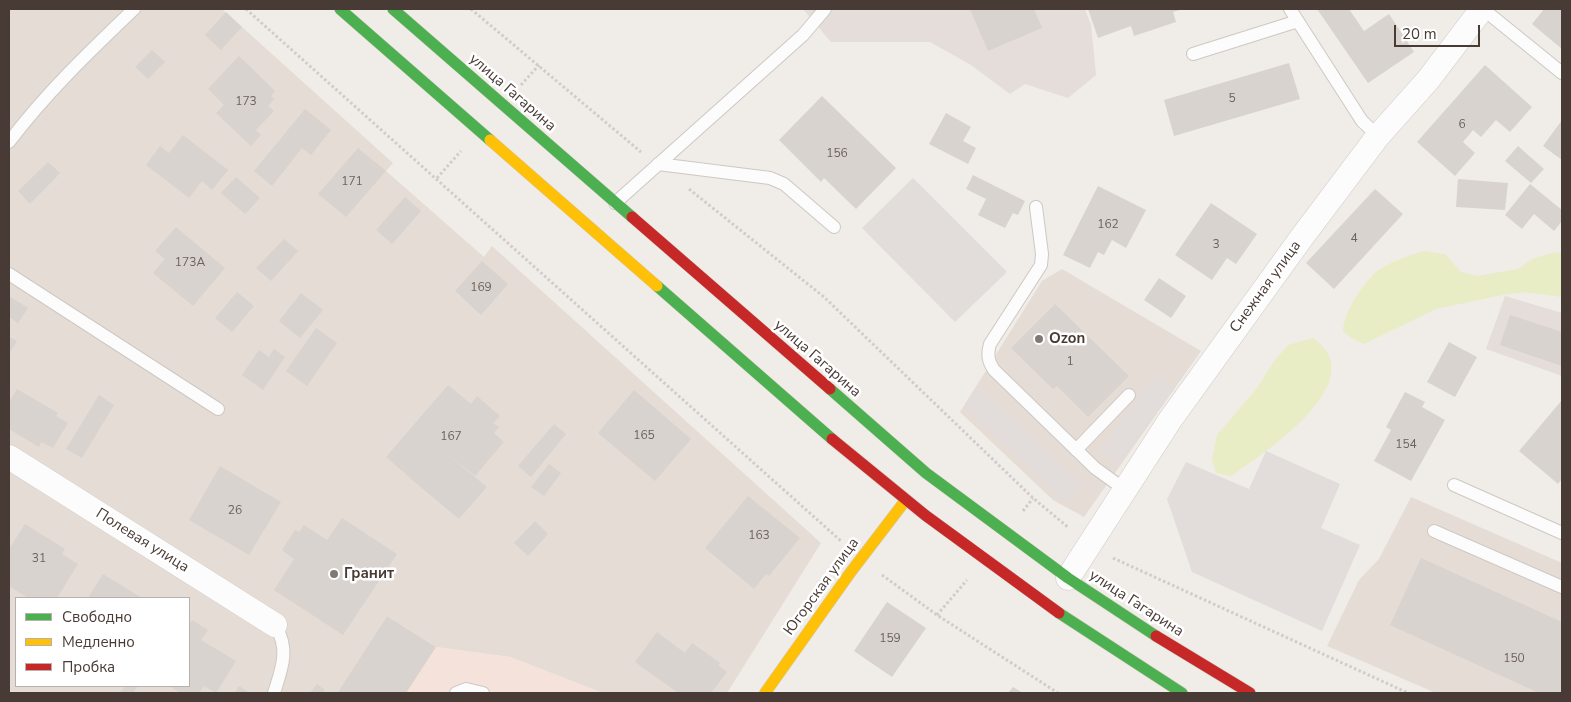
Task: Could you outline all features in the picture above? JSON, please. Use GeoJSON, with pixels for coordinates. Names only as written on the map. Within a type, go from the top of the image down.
{"type":"FeatureCollection","features":[{"type":"Feature","properties":{"kind":"main road"},"geometry":{"type":"LineString","coordinates":[[340,9],[836,443],[905,501],[1048,607],[1182,693]]}},
{"type":"Feature","properties":{"kind":"main road","name":"улица Гагарина"},"geometry":{"type":"LineString","coordinates":[[393,9],[615,203],[921,480],[1063,585],[1130,620],[1250,693]]}},
{"type":"Feature","properties":{"kind":"main road","name":"Югорская улица"},"geometry":{"type":"LineString","coordinates":[[765,693],[862,557],[921,480]]}},
{"type":"Feature","properties":{"kind":"main road"},"geometry":{"type":"LineString","coordinates":[[1048,607],[1063,585]]}},
{"type":"Feature","properties":{"kind":"street","name":"Снежная улица"},"geometry":{"type":"LineString","coordinates":[[1063,585],[1170,420],[1290,253],[1378,136],[1428,80],[1483,9]]}},
{"type":"Feature","properties":{"kind":"street","name":"Полевая улица"},"geometry":{"type":"LineString","coordinates":[[9,457],[275,625]]}},
{"type":"Feature","properties":{"kind":"lane"},"geometry":{"type":"LineString","coordinates":[[9,142],[34,110],[68,72],[134,9]]}},
{"type":"Feature","properties":{"kind":"lane"},"geometry":{"type":"LineString","coordinates":[[615,203],[803,35],[825,9]]}},
{"type":"Feature","properties":{"kind":"lane"},"geometry":{"type":"LineString","coordinates":[[1290,9],[1362,121],[1378,136]]}},
{"type":"Feature","properties":{"kind":"lane"},"geometry":{"type":"LineString","coordinates":[[1483,9],[1562,73]]}},
{"type":"Feature","properties":{"kind":"lane"},"geometry":{"type":"LineString","coordinates":[[1193,54],[1298,21]]}},
{"type":"Feature","properties":{"kind":"lane"},"geometry":{"type":"LineString","coordinates":[[658,164],[770,178],[784,184],[834,227]]}},
{"type":"Feature","properties":{"kind":"lane"},"geometry":{"type":"LineString","coordinates":[[1036,207],[1042,254],[1041,265],[990,344],[987,354],[994,370],[1076,450],[1124,490]]}},
{"type":"Feature","properties":{"kind":"lane"},"geometry":{"type":"LineString","coordinates":[[9,274],[218,409]]}},
{"type":"Feature","properties":{"kind":"lane"},"geometry":{"type":"LineString","coordinates":[[1076,450],[1128,395]]}},
{"type":"Feature","properties":{"kind":"lane"},"geometry":{"type":"LineString","coordinates":[[1454,486],[1562,533]]}},
{"type":"Feature","properties":{"kind":"lane"},"geometry":{"type":"LineString","coordinates":[[1434,531],[1562,587]]}},
{"type":"Feature","properties":{"kind":"lane"},"geometry":{"type":"LineString","coordinates":[[274,693],[282,670],[284,647],[282,636],[275,625]]}},
{"type":"Feature","properties":{"kind":"lane"},"geometry":{"type":"LineString","coordinates":[[456,693],[466,689],[484,693]]}},
{"type":"Feature","properties":{"kind":"path"},"geometry":{"type":"LineString","coordinates":[[246,9],[824,527],[937,615],[1058,693]]}},
{"type":"Feature","properties":{"kind":"path"},"geometry":{"type":"LineString","coordinates":[[471,9],[658,164],[824,297],[1033,498]]}},
{"type":"Feature","properties":{"kind":"path"},"geometry":{"type":"LineString","coordinates":[[1116,561],[1408,693]]}},
{"type":"Feature","properties":{"kind":"shaded area"},"geometry":{"type":"Polygon","coordinates":[[[9,9],[222,9],[393,163],[386,171],[484,257],[492,246],[821,543],[727,693],[603,693],[510,657],[436,647],[387,616],[337,693],[9,693],[9,9]]]}},
{"type":"Feature","properties":{"kind":"shaded area"},"geometry":{"type":"Polygon","coordinates":[[[803,9],[1085,9],[1091,25],[1096,75],[1068,98],[1025,84],[1010,94],[971,65],[930,42],[831,42],[803,9]]]}},
{"type":"Feature","properties":{"kind":"shaded area"},"geometry":{"type":"Polygon","coordinates":[[[913,178],[1007,272],[955,322],[862,228],[913,178]]]}},
{"type":"Feature","properties":{"kind":"shaded area"},"geometry":{"type":"Polygon","coordinates":[[[1062,269],[1201,351],[1084,517],[1053,500],[960,412],[1042,281],[1062,269]]]}},
{"type":"Feature","properties":{"kind":"shaded area"},"geometry":{"type":"Polygon","coordinates":[[[1505,296],[1562,313],[1562,376],[1486,349],[1505,296]]]}},
{"type":"Feature","properties":{"kind":"shaded area"},"geometry":{"type":"Polygon","coordinates":[[[1156,374],[1175,388],[1117,465],[1099,451],[1156,374]]]}},
{"type":"Feature","properties":{"kind":"shaded area"},"geometry":{"type":"Polygon","coordinates":[[[980,389],[1082,485],[1066,503],[964,406],[980,389]]]}},
{"type":"Feature","properties":{"kind":"shaded area"},"geometry":{"type":"Polygon","coordinates":[[[1266,451],[1340,484],[1321,528],[1360,545],[1322,631],[1192,572],[1167,499],[1186,462],[1249,489],[1266,451]]]}},
{"type":"Feature","properties":{"kind":"shaded area"},"geometry":{"type":"Polygon","coordinates":[[[1411,497],[1562,563],[1562,693],[1436,693],[1327,646],[1359,580],[1379,559],[1411,497]]]}},
{"type":"Feature","properties":{"kind":"shaded area"},"geometry":{"type":"Polygon","coordinates":[[[387,616],[436,647],[510,657],[603,693],[337,693],[387,616]]]}},
{"type":"Feature","properties":{"kind":"green space"},"geometry":{"type":"Polygon","coordinates":[[[1423,251],[1445,254],[1461,272],[1477,276],[1518,269],[1532,259],[1555,252],[1562,253],[1562,297],[1524,292],[1436,309],[1364,344],[1351,338],[1343,331],[1351,306],[1362,288],[1374,274],[1390,264],[1423,251]]]}},
{"type":"Feature","properties":{"kind":"green space"},"geometry":{"type":"Polygon","coordinates":[[[1313,338],[1329,355],[1331,374],[1323,394],[1308,414],[1288,434],[1266,451],[1231,476],[1216,473],[1212,459],[1217,435],[1258,387],[1274,361],[1288,345],[1313,338]]]}},
{"type":"Feature","properties":{"kind":"building"},"geometry":{"type":"Polygon","coordinates":[[[970,9],[1034,9],[1042,28],[988,51],[970,9]]]}},
{"type":"Feature","properties":{"kind":"building"},"geometry":{"type":"Polygon","coordinates":[[[1088,9],[1183,9],[1173,12],[1176,22],[1134,36],[1131,26],[1098,38],[1088,9]]]}},
{"type":"Feature","properties":{"kind":"building"},"geometry":{"type":"Polygon","coordinates":[[[1317,9],[1349,9],[1364,31],[1389,14],[1414,52],[1368,83],[1317,9]]]}},
{"type":"Feature","properties":{"kind":"building"},"geometry":{"type":"Polygon","coordinates":[[[1544,9],[1562,9],[1562,49],[1532,24],[1544,9]]]}},
{"type":"Feature","properties":{"kind":"building"},"geometry":{"type":"Polygon","coordinates":[[[226,12],[242,27],[221,50],[205,35],[226,12]]]}},
{"type":"Feature","properties":{"kind":"building"},"geometry":{"type":"Polygon","coordinates":[[[152,50],[165,62],[148,79],[135,67],[152,50]]]}},
{"type":"Feature","properties":{"kind":"building"},"geometry":{"type":"Polygon","coordinates":[[[239,56],[275,91],[271,96],[274,99],[268,106],[274,111],[256,130],[261,135],[251,146],[216,113],[224,105],[208,89],[239,56]]]}},
{"type":"Feature","properties":{"kind":"building"},"geometry":{"type":"Polygon","coordinates":[[[1289,63],[1300,99],[1174,136],[1164,100],[1289,63]]]}},
{"type":"Feature","properties":{"kind":"building"},"geometry":{"type":"Polygon","coordinates":[[[1485,65],[1532,107],[1510,132],[1496,120],[1481,137],[1473,130],[1463,142],[1475,153],[1455,176],[1417,142],[1485,65]]]}},
{"type":"Feature","properties":{"kind":"building"},"geometry":{"type":"Polygon","coordinates":[[[822,96],[896,168],[856,209],[824,178],[821,182],[779,140],[822,96]]]}},
{"type":"Feature","properties":{"kind":"building"},"geometry":{"type":"Polygon","coordinates":[[[305,109],[331,130],[311,155],[302,148],[272,186],[254,171],[305,109]]]}},
{"type":"Feature","properties":{"kind":"building"},"geometry":{"type":"Polygon","coordinates":[[[946,113],[971,127],[963,141],[976,148],[968,164],[929,144],[946,113]]]}},
{"type":"Feature","properties":{"kind":"building"},"geometry":{"type":"Polygon","coordinates":[[[1562,120],[1562,160],[1543,146],[1562,120]]]}},
{"type":"Feature","properties":{"kind":"building"},"geometry":{"type":"Polygon","coordinates":[[[183,135],[228,170],[212,190],[202,181],[189,198],[146,165],[160,146],[169,153],[183,135]]]}},
{"type":"Feature","properties":{"kind":"building"},"geometry":{"type":"Polygon","coordinates":[[[1518,146],[1544,169],[1531,183],[1505,161],[1518,146]]]}},
{"type":"Feature","properties":{"kind":"building"},"geometry":{"type":"Polygon","coordinates":[[[358,148],[386,171],[346,217],[318,194],[358,148]]]}},
{"type":"Feature","properties":{"kind":"building"},"geometry":{"type":"Polygon","coordinates":[[[48,162],[60,173],[30,204],[18,191],[48,162]]]}},
{"type":"Feature","properties":{"kind":"building"},"geometry":{"type":"Polygon","coordinates":[[[973,175],[1025,201],[1018,215],[1013,213],[1005,228],[978,215],[986,199],[966,189],[973,175]]]}},
{"type":"Feature","properties":{"kind":"building"},"geometry":{"type":"Polygon","coordinates":[[[236,177],[260,198],[245,214],[221,193],[236,177]]]}},
{"type":"Feature","properties":{"kind":"building"},"geometry":{"type":"Polygon","coordinates":[[[1458,179],[1508,183],[1505,210],[1456,207],[1458,179]]]}},
{"type":"Feature","properties":{"kind":"building"},"geometry":{"type":"Polygon","coordinates":[[[1530,184],[1562,210],[1562,221],[1554,231],[1534,214],[1522,229],[1505,215],[1530,184]]]}},
{"type":"Feature","properties":{"kind":"building"},"geometry":{"type":"Polygon","coordinates":[[[1098,186],[1146,210],[1126,248],[1112,240],[1104,255],[1098,252],[1090,268],[1063,255],[1098,186]]]}},
{"type":"Feature","properties":{"kind":"building"},"geometry":{"type":"Polygon","coordinates":[[[1375,189],[1403,214],[1334,289],[1306,263],[1375,189]]]}},
{"type":"Feature","properties":{"kind":"building"},"geometry":{"type":"Polygon","coordinates":[[[405,197],[421,211],[392,244],[376,230],[405,197]]]}},
{"type":"Feature","properties":{"kind":"building"},"geometry":{"type":"Polygon","coordinates":[[[1211,203],[1257,234],[1236,264],[1227,258],[1212,280],[1175,255],[1211,203]]]}},
{"type":"Feature","properties":{"kind":"building"},"geometry":{"type":"Polygon","coordinates":[[[176,227],[225,268],[193,306],[153,273],[165,259],[155,251],[176,227]]]}},
{"type":"Feature","properties":{"kind":"building"},"geometry":{"type":"Polygon","coordinates":[[[284,239],[298,251],[271,281],[256,268],[284,239]]]}},
{"type":"Feature","properties":{"kind":"building"},"geometry":{"type":"Polygon","coordinates":[[[482,261],[508,284],[481,315],[455,291],[482,261]]]}},
{"type":"Feature","properties":{"kind":"building"},"geometry":{"type":"Polygon","coordinates":[[[1159,278],[1186,296],[1171,318],[1144,300],[1159,278]]]}},
{"type":"Feature","properties":{"kind":"building"},"geometry":{"type":"Polygon","coordinates":[[[237,292],[254,306],[232,332],[215,318],[237,292]]]}},
{"type":"Feature","properties":{"kind":"building"},"geometry":{"type":"Polygon","coordinates":[[[301,293],[323,310],[300,338],[279,321],[301,293]]]}},
{"type":"Feature","properties":{"kind":"building"},"geometry":{"type":"Polygon","coordinates":[[[9,296],[28,308],[18,323],[9,317],[9,296]]]}},
{"type":"Feature","properties":{"kind":"building"},"geometry":{"type":"Polygon","coordinates":[[[1055,304],[1129,376],[1088,417],[1057,386],[1053,389],[1011,348],[1055,304]]]}},
{"type":"Feature","properties":{"kind":"building"},"geometry":{"type":"Polygon","coordinates":[[[1510,315],[1562,332],[1562,366],[1500,345],[1510,315]]]}},
{"type":"Feature","properties":{"kind":"building"},"geometry":{"type":"Polygon","coordinates":[[[316,328],[337,343],[307,386],[286,371],[316,328]]]}},
{"type":"Feature","properties":{"kind":"building"},"geometry":{"type":"Polygon","coordinates":[[[9,337],[17,341],[9,354],[9,337]]]}},
{"type":"Feature","properties":{"kind":"building"},"geometry":{"type":"Polygon","coordinates":[[[1449,342],[1477,357],[1455,397],[1427,382],[1449,342]]]}},
{"type":"Feature","properties":{"kind":"building"},"geometry":{"type":"Polygon","coordinates":[[[274,349],[285,357],[263,390],[242,375],[259,350],[269,357],[274,349]]]}},
{"type":"Feature","properties":{"kind":"building"},"geometry":{"type":"Polygon","coordinates":[[[448,385],[471,404],[477,396],[500,416],[493,423],[499,427],[494,433],[504,442],[475,476],[444,452],[487,487],[459,519],[386,457],[448,385]]]}},
{"type":"Feature","properties":{"kind":"building"},"geometry":{"type":"Polygon","coordinates":[[[17,389],[58,413],[56,416],[68,423],[53,448],[41,442],[39,447],[9,429],[9,402],[17,389]]]}},
{"type":"Feature","properties":{"kind":"building"},"geometry":{"type":"Polygon","coordinates":[[[634,390],[691,439],[655,481],[598,433],[634,390]]]}},
{"type":"Feature","properties":{"kind":"building"},"geometry":{"type":"Polygon","coordinates":[[[1405,392],[1425,402],[1422,407],[1445,420],[1411,481],[1374,461],[1391,430],[1386,427],[1405,392]]]}},
{"type":"Feature","properties":{"kind":"building"},"geometry":{"type":"Polygon","coordinates":[[[99,395],[114,405],[82,458],[66,449],[99,395]]]}},
{"type":"Feature","properties":{"kind":"building"},"geometry":{"type":"Polygon","coordinates":[[[1562,400],[1562,479],[1558,484],[1519,451],[1562,400]]]}},
{"type":"Feature","properties":{"kind":"building"},"geometry":{"type":"Polygon","coordinates":[[[554,424],[566,434],[531,477],[518,466],[554,424]]]}},
{"type":"Feature","properties":{"kind":"building"},"geometry":{"type":"Polygon","coordinates":[[[549,464],[561,473],[544,496],[531,487],[549,464]]]}},
{"type":"Feature","properties":{"kind":"building"},"geometry":{"type":"Polygon","coordinates":[[[220,466],[281,502],[249,555],[189,520],[220,466]]]}},
{"type":"Feature","properties":{"kind":"building"},"geometry":{"type":"Polygon","coordinates":[[[748,496],[800,538],[769,576],[766,574],[754,589],[705,548],[748,496]]]}},
{"type":"Feature","properties":{"kind":"building","name":"Гранит"},"geometry":{"type":"Polygon","coordinates":[[[342,518],[397,554],[343,635],[274,590],[294,559],[282,550],[295,530],[299,532],[304,525],[327,540],[342,518]]]}},
{"type":"Feature","properties":{"kind":"building"},"geometry":{"type":"Polygon","coordinates":[[[535,521],[548,534],[528,556],[514,543],[535,521]]]}},
{"type":"Feature","properties":{"kind":"building"},"geometry":{"type":"Polygon","coordinates":[[[25,524],[65,549],[62,554],[78,564],[58,597],[26,597],[9,586],[9,549],[25,524]]]}},
{"type":"Feature","properties":{"kind":"building"},"geometry":{"type":"Polygon","coordinates":[[[1421,558],[1562,622],[1562,693],[1539,693],[1390,625],[1421,558]]]}},
{"type":"Feature","properties":{"kind":"building"},"geometry":{"type":"Polygon","coordinates":[[[103,574],[140,597],[89,597],[103,574]]]}},
{"type":"Feature","properties":{"kind":"building"},"geometry":{"type":"Polygon","coordinates":[[[887,602],[926,628],[892,677],[854,651],[887,602]]]}},
{"type":"Feature","properties":{"kind":"building"},"geometry":{"type":"Polygon","coordinates":[[[387,616],[436,647],[406,693],[337,693],[387,616]]]}},
{"type":"Feature","properties":{"kind":"building"},"geometry":{"type":"Polygon","coordinates":[[[192,620],[208,630],[201,640],[236,661],[216,693],[204,686],[199,693],[180,693],[171,687],[190,687],[190,623],[192,620]]]}},
{"type":"Feature","properties":{"kind":"building"},"geometry":{"type":"Polygon","coordinates":[[[657,632],[685,653],[692,643],[720,663],[718,665],[727,672],[711,693],[678,693],[635,662],[657,632]]]}},
{"type":"Feature","properties":{"kind":"building"},"geometry":{"type":"Polygon","coordinates":[[[317,684],[325,690],[322,693],[310,693],[317,684]]]}},
{"type":"Feature","properties":{"kind":"building"},"geometry":{"type":"Polygon","coordinates":[[[239,686],[250,693],[235,693],[239,686]]]}},
{"type":"Feature","properties":{"kind":"building"},"geometry":{"type":"Polygon","coordinates":[[[124,687],[137,687],[133,693],[120,693],[124,687]]]}},
{"type":"Feature","properties":{"kind":"building"},"geometry":{"type":"Polygon","coordinates":[[[1013,687],[1023,693],[1008,693],[1013,687]]]}},
{"type":"Feature","properties":{"kind":"traffic: fast"},"geometry":{"type":"LineString","coordinates":[[340,9],[490,140]]}},
{"type":"Feature","properties":{"kind":"traffic: fast"},"geometry":{"type":"LineString","coordinates":[[393,9],[632,217]]}},
{"type":"Feature","properties":{"kind":"traffic: fast"},"geometry":{"type":"LineString","coordinates":[[657,286],[832,439]]}},
{"type":"Feature","properties":{"kind":"traffic: fast"},"geometry":{"type":"LineString","coordinates":[[830,389],[926,473],[1068,578],[1156,636]]}},
{"type":"Feature","properties":{"kind":"traffic: fast"},"geometry":{"type":"LineString","coordinates":[[1059,613],[1182,693]]}},
{"type":"Feature","properties":{"kind":"traffic: slow"},"geometry":{"type":"LineString","coordinates":[[490,140],[657,286]]}},
{"type":"Feature","properties":{"kind":"traffic: slow"},"geometry":{"type":"LineString","coordinates":[[765,693],[850,573],[905,501]]}},
{"type":"Feature","properties":{"kind":"traffic: jam"},"geometry":{"type":"LineString","coordinates":[[632,217],[830,389]]}},
{"type":"Feature","properties":{"kind":"traffic: jam"},"geometry":{"type":"LineString","coordinates":[[832,439],[925,515],[1059,613]]}},
{"type":"Feature","properties":{"kind":"traffic: jam"},"geometry":{"type":"LineString","coordinates":[[1156,636],[1250,693]]}},
{"type":"Feature","properties":{"kind":"place","name":"Ozon"},"geometry":{"type":"Point","coordinates":[1039,339]}},
{"type":"Feature","properties":{"kind":"place","name":"Гранит"},"geometry":{"type":"Point","coordinates":[334,574]}}]}
